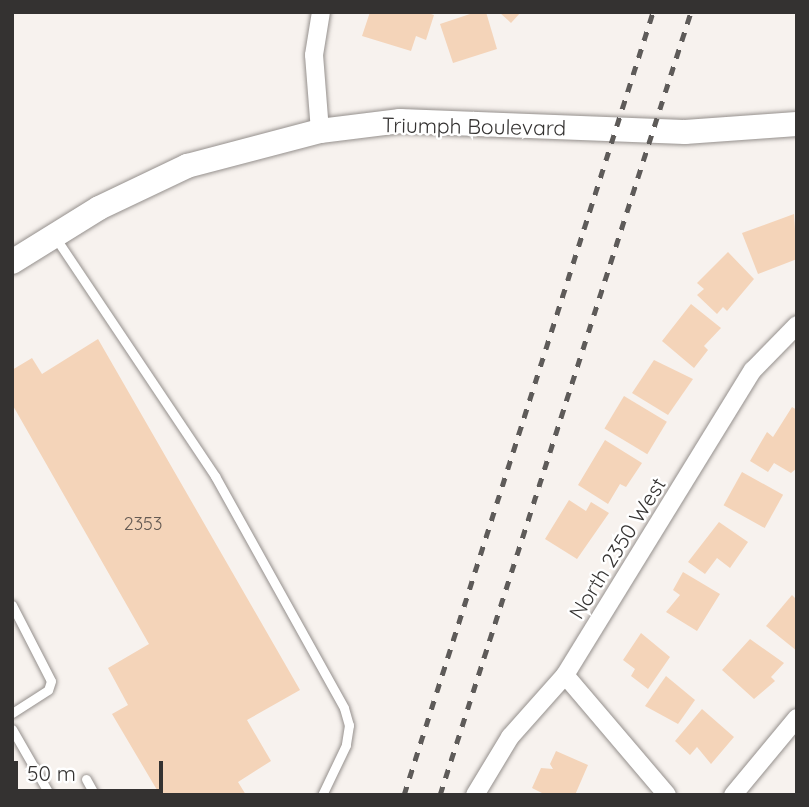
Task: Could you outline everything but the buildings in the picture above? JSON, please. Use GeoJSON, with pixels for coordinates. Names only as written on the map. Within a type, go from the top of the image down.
{"type":"FeatureCollection","features":[{"type":"Feature","properties":{"kind":"main road","name":"Triumph Boulevard"},"geometry":{"type":"LineString","coordinates":[[12,262],[54,235],[187,166],[320,131],[400,121],[685,132],[797,124]]}},
{"type":"Feature","properties":{"kind":"street"},"geometry":{"type":"LineString","coordinates":[[320,131],[314,55],[321,12]]}},
{"type":"Feature","properties":{"kind":"street","name":"North 2350 West"},"geometry":{"type":"LineString","coordinates":[[475,795],[510,737],[565,675],[753,370],[797,325]]}},
{"type":"Feature","properties":{"kind":"street"},"geometry":{"type":"LineString","coordinates":[[565,675],[667,795]]}},
{"type":"Feature","properties":{"kind":"street"},"geometry":{"type":"LineString","coordinates":[[733,795],[797,718]]}},
{"type":"Feature","properties":{"kind":"lane"},"geometry":{"type":"LineString","coordinates":[[54,235],[215,476],[344,708],[349,724],[346,745],[322,795]]}},
{"type":"Feature","properties":{"kind":"lane"},"geometry":{"type":"LineString","coordinates":[[12,605],[51,681],[48,690],[12,713]]}},
{"type":"Feature","properties":{"kind":"lane"},"geometry":{"type":"LineString","coordinates":[[12,729],[50,795]]}},
{"type":"Feature","properties":{"kind":"lane"},"geometry":{"type":"LineString","coordinates":[[86,779],[95,795]]}},
{"type":"Feature","properties":{"kind":"railway"},"geometry":{"type":"LineString","coordinates":[[404,795],[653,12]]}},
{"type":"Feature","properties":{"kind":"railway"},"geometry":{"type":"LineString","coordinates":[[440,795],[691,12]]}}]}
